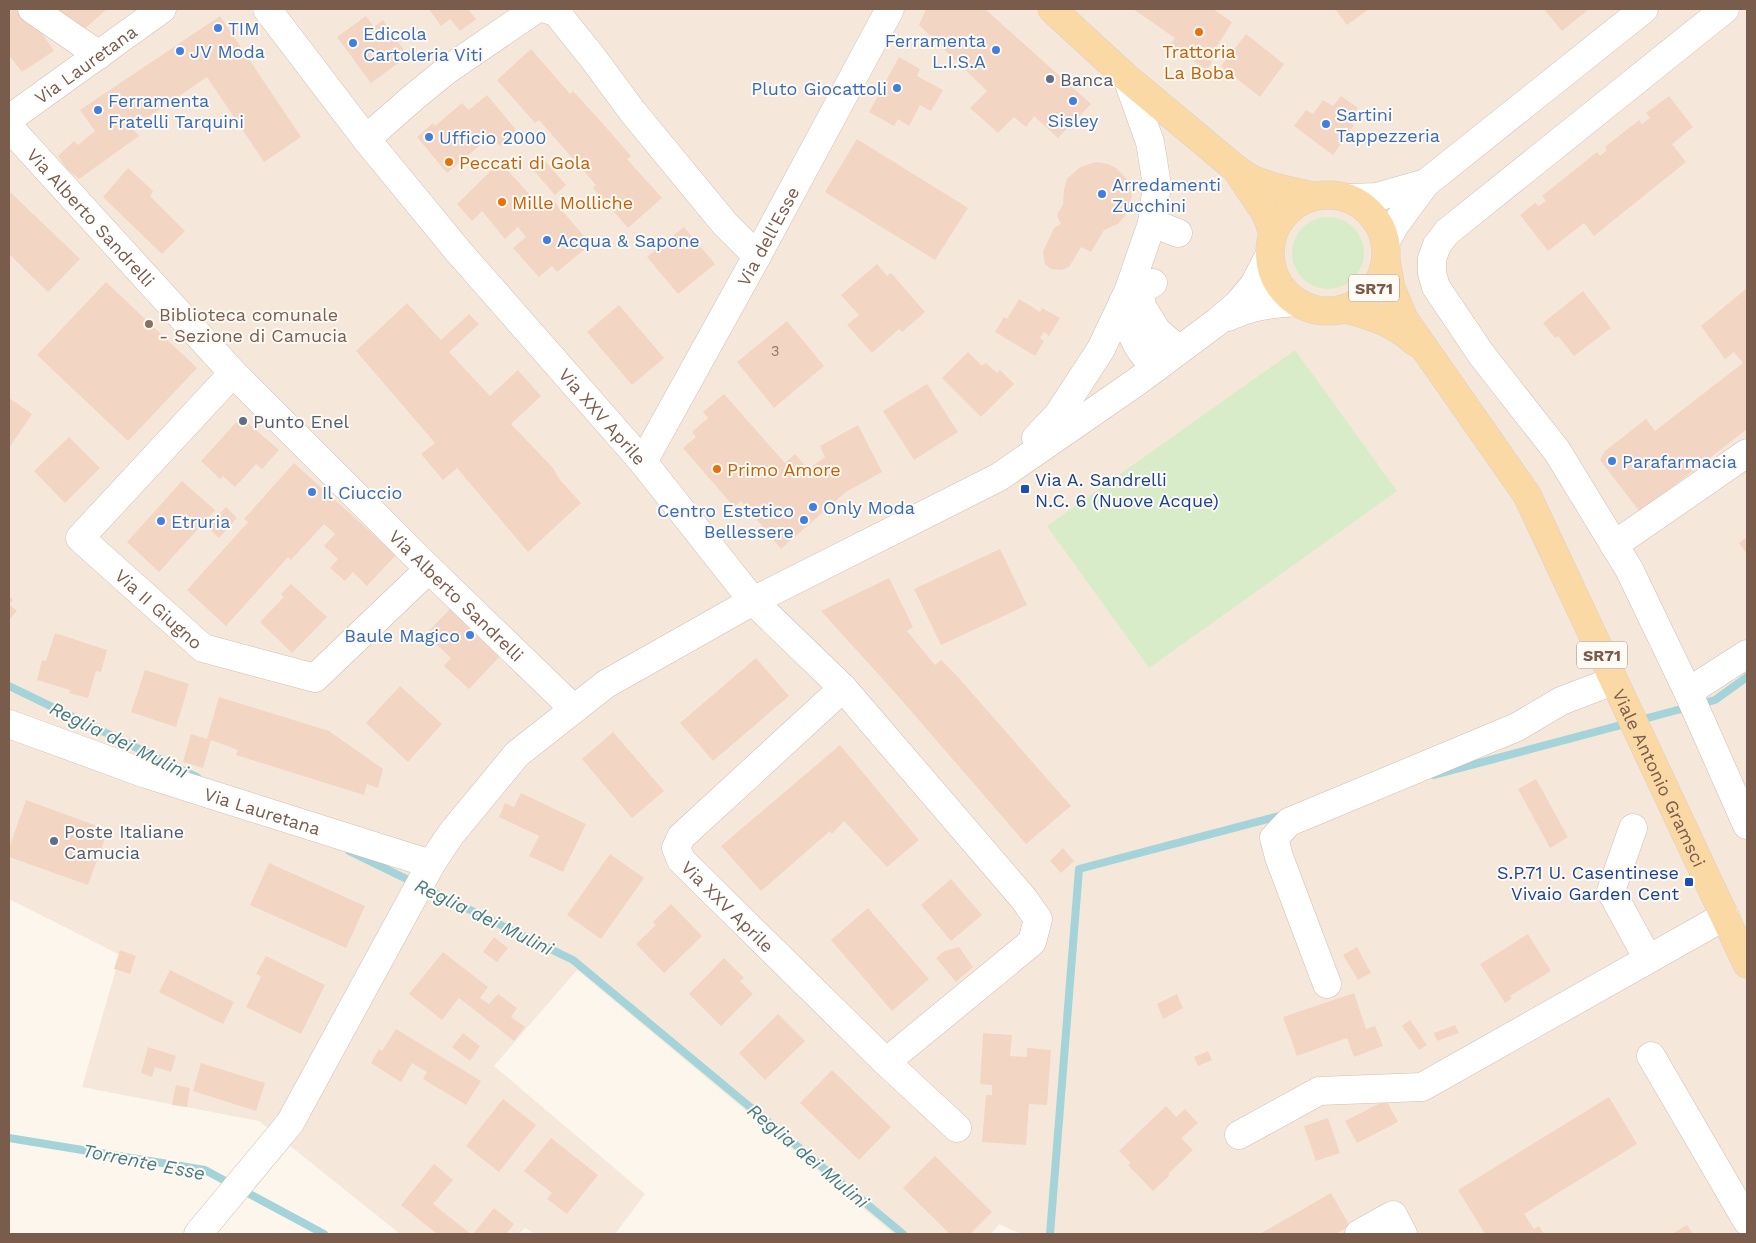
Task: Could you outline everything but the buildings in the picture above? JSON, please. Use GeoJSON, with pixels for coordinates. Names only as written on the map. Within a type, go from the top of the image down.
{"type":"FeatureCollection","features":[{"type":"Feature","properties":{"kind":"main road","name":"Viale Antonio Gramsci"},"geometry":{"type":"LineString","coordinates":[[1052,9],[1127,78],[1236,168],[1253,180],[1312,196]]}},
{"type":"Feature","properties":{"kind":"main road","name":"Viale Antonio Gramsci"},"geometry":{"type":"LineString","coordinates":[[1236,168],[1266,214],[1277,282],[1296,302],[1321,311],[1346,309],[1380,319],[1405,332],[1434,360]]}},
{"type":"Feature","properties":{"kind":"main road","name":"Viale Antonio Gramsci"},"geometry":{"type":"LineString","coordinates":[[1271,244],[1282,217],[1295,204],[1312,196],[1330,194],[1349,198],[1366,208],[1379,223],[1386,250],[1392,288],[1404,319],[1526,495],[1747,964]]}},
{"type":"Feature","properties":{"kind":"main road","name":"Viale Antonio Gramsci"},"geometry":{"type":"LineString","coordinates":[[1346,309],[1361,301],[1373,290],[1382,276],[1386,250]]}},
{"type":"Feature","properties":{"kind":"street"},"geometry":{"type":"LineString","coordinates":[[32,9],[99,55]]}},
{"type":"Feature","properties":{"kind":"street","name":"Via Lauretana"},"geometry":{"type":"LineString","coordinates":[[9,119],[162,9]]}},
{"type":"Feature","properties":{"kind":"street","name":"Via XXV Aprile"},"geometry":{"type":"LineString","coordinates":[[267,9],[366,140],[458,250],[643,462],[753,601],[843,688],[1024,899],[1038,919],[1032,942],[886,1062]]}},
{"type":"Feature","properties":{"kind":"street"},"geometry":{"type":"LineString","coordinates":[[366,140],[447,70],[536,9]]}},
{"type":"Feature","properties":{"kind":"street"},"geometry":{"type":"LineString","coordinates":[[546,9],[556,12],[594,58],[632,111],[725,224],[757,256]]}},
{"type":"Feature","properties":{"kind":"street","name":"Via dell'Esse"},"geometry":{"type":"LineString","coordinates":[[643,462],[890,9]]}},
{"type":"Feature","properties":{"kind":"street"},"geometry":{"type":"LineString","coordinates":[[1386,250],[1395,225],[1426,183],[1644,9]]}},
{"type":"Feature","properties":{"kind":"street"},"geometry":{"type":"LineString","coordinates":[[1716,12],[1447,232],[1437,245],[1432,259],[1432,273],[1436,286],[1481,354],[1557,451],[1629,569],[1688,692],[1747,825]]}},
{"type":"Feature","properties":{"kind":"street"},"geometry":{"type":"LineString","coordinates":[[999,477],[1058,415],[1101,348],[1123,302],[1152,223],[1157,185],[1151,150],[1127,78]]}},
{"type":"Feature","properties":{"kind":"street","name":"Via Alberto Sandrelli"},"geometry":{"type":"LineString","coordinates":[[9,127],[233,373],[429,569],[574,709]]}},
{"type":"Feature","properties":{"kind":"street"},"geometry":{"type":"LineString","coordinates":[[1349,198],[1376,197],[1426,183]]}},
{"type":"Feature","properties":{"kind":"street"},"geometry":{"type":"LineString","coordinates":[[1152,223],[1178,233]]}},
{"type":"Feature","properties":{"kind":"street"},"geometry":{"type":"LineString","coordinates":[[198,1234],[290,1123],[431,864],[451,834],[517,754],[606,684],[753,601],[999,477],[1156,367],[1237,305],[1254,285],[1271,244]]}},
{"type":"Feature","properties":{"kind":"street"},"geometry":{"type":"LineString","coordinates":[[1153,283],[1141,293],[1141,305],[1157,331],[1179,350]]}},
{"type":"Feature","properties":{"kind":"street"},"geometry":{"type":"LineString","coordinates":[[1123,302],[1126,320],[1132,334],[1144,356],[1156,367]]}},
{"type":"Feature","properties":{"kind":"street"},"geometry":{"type":"LineString","coordinates":[[1217,322],[1248,308],[1272,303],[1296,302]]}},
{"type":"Feature","properties":{"kind":"street","name":"Via II Giugno"},"geometry":{"type":"LineString","coordinates":[[233,373],[80,538],[203,648],[315,678],[429,569]]}},
{"type":"Feature","properties":{"kind":"street"},"geometry":{"type":"LineString","coordinates":[[1614,545],[1747,453]]}},
{"type":"Feature","properties":{"kind":"street"},"geometry":{"type":"LineString","coordinates":[[1688,692],[1747,654]]}},
{"type":"Feature","properties":{"kind":"street"},"geometry":{"type":"LineString","coordinates":[[1327,984],[1279,857],[1274,838],[1289,822],[1517,727],[1561,701],[1613,681]]}},
{"type":"Feature","properties":{"kind":"street","name":"Via XXV Aprile"},"geometry":{"type":"LineString","coordinates":[[843,688],[681,836],[676,848],[681,860],[886,1062],[957,1128]]}},
{"type":"Feature","properties":{"kind":"street","name":"Via Lauretana"},"geometry":{"type":"LineString","coordinates":[[9,724],[146,774],[431,864]]}},
{"type":"Feature","properties":{"kind":"street"},"geometry":{"type":"LineString","coordinates":[[1633,828],[1612,891],[1648,959]]}},
{"type":"Feature","properties":{"kind":"street"},"geometry":{"type":"LineString","coordinates":[[1239,1135],[1319,1091],[1422,1087],[1725,916]]}},
{"type":"Feature","properties":{"kind":"street"},"geometry":{"type":"LineString","coordinates":[[1651,1056],[1747,1221]]}},
{"type":"Feature","properties":{"kind":"street"},"geometry":{"type":"LineString","coordinates":[[1359,1234],[1393,1215],[1403,1234]]}},
{"type":"Feature","properties":{"kind":"shaded area"},"geometry":{"type":"Polygon","coordinates":[[[9,9],[1747,9],[1747,1234],[1021,1234],[999,1224],[991,1234],[894,1234],[577,970],[494,1066],[645,1194],[615,1234],[535,1234],[525,1228],[519,1234],[400,1234],[259,1121],[82,1087],[120,955],[9,899],[9,9]]]}},
{"type":"Feature","properties":{"kind":"green space"},"geometry":{"type":"Polygon","coordinates":[[[1328,217],[1348,223],[1358,233],[1364,253],[1358,273],[1348,283],[1328,289],[1308,283],[1298,273],[1292,253],[1298,233],[1308,223],[1328,217]]]}},
{"type":"Feature","properties":{"kind":"green space"},"geometry":{"type":"Polygon","coordinates":[[[1295,350],[1397,491],[1149,668],[1047,526],[1295,350]]]}},
{"type":"Feature","properties":{"kind":"waterway"},"geometry":{"type":"LineString","coordinates":[[1434,775],[1715,700],[1747,677]]}},
{"type":"Feature","properties":{"kind":"waterway","name":"Reglia dei Mulini"},"geometry":{"type":"LineString","coordinates":[[9,686],[197,777]]}},
{"type":"Feature","properties":{"kind":"waterway"},"geometry":{"type":"LineString","coordinates":[[1050,1234],[1079,869],[1283,815]]}},
{"type":"Feature","properties":{"kind":"waterway","name":"Reglia dei Mulini"},"geometry":{"type":"LineString","coordinates":[[349,851],[573,960],[903,1234]]}},
{"type":"Feature","properties":{"kind":"waterway","name":"Torrente Esse"},"geometry":{"type":"LineString","coordinates":[[9,1138],[205,1170],[324,1234]]}},
{"type":"Feature","properties":{"kind":"place","name":"TIM"},"geometry":{"type":"Point","coordinates":[218,28]}},
{"type":"Feature","properties":{"kind":"place","name":"Trattoria La Boba"},"geometry":{"type":"Point","coordinates":[1199,32]}},
{"type":"Feature","properties":{"kind":"place","name":"Edicola Cartoleria Viti"},"geometry":{"type":"Point","coordinates":[353,43]}},
{"type":"Feature","properties":{"kind":"place","name":"Ferramenta L.I.S.A"},"geometry":{"type":"Point","coordinates":[996,50]}},
{"type":"Feature","properties":{"kind":"place","name":"JV Moda"},"geometry":{"type":"Point","coordinates":[180,51]}},
{"type":"Feature","properties":{"kind":"place","name":"Banca"},"geometry":{"type":"Point","coordinates":[1050,79]}},
{"type":"Feature","properties":{"kind":"place","name":"Pluto Giocattoli"},"geometry":{"type":"Point","coordinates":[897,88]}},
{"type":"Feature","properties":{"kind":"place","name":"Sisley"},"geometry":{"type":"Point","coordinates":[1073,101]}},
{"type":"Feature","properties":{"kind":"place","name":"Ferramenta Fratelli Tarquini"},"geometry":{"type":"Point","coordinates":[98,110]}},
{"type":"Feature","properties":{"kind":"place","name":"Sartini Tappezzeria"},"geometry":{"type":"Point","coordinates":[1326,124]}},
{"type":"Feature","properties":{"kind":"place","name":"Ufficio 2000"},"geometry":{"type":"Point","coordinates":[429,137]}},
{"type":"Feature","properties":{"kind":"place","name":"Peccati di Gola"},"geometry":{"type":"Point","coordinates":[449,162]}},
{"type":"Feature","properties":{"kind":"place","name":"Arredamenti Zucchini"},"geometry":{"type":"Point","coordinates":[1102,194]}},
{"type":"Feature","properties":{"kind":"place","name":"Mille Molliche"},"geometry":{"type":"Point","coordinates":[502,202]}},
{"type":"Feature","properties":{"kind":"place","name":"Acqua & Sapone"},"geometry":{"type":"Point","coordinates":[547,240]}},
{"type":"Feature","properties":{"kind":"place","name":"Biblioteca comunale - Sezione di Camucia"},"geometry":{"type":"Point","coordinates":[149,324]}},
{"type":"Feature","properties":{"kind":"place","name":"Punto Enel"},"geometry":{"type":"Point","coordinates":[243,421]}},
{"type":"Feature","properties":{"kind":"place","name":"Parafarmacia"},"geometry":{"type":"Point","coordinates":[1612,461]}},
{"type":"Feature","properties":{"kind":"place","name":"Primo Amore"},"geometry":{"type":"Point","coordinates":[717,469]}},
{"type":"Feature","properties":{"kind":"place","name":"Via A. Sandrelli N.C. 6 (Nuove Acque)"},"geometry":{"type":"Point","coordinates":[1025,489]}},
{"type":"Feature","properties":{"kind":"place","name":"Il Ciuccio"},"geometry":{"type":"Point","coordinates":[312,492]}},
{"type":"Feature","properties":{"kind":"place","name":"Only Moda"},"geometry":{"type":"Point","coordinates":[813,507]}},
{"type":"Feature","properties":{"kind":"place","name":"Centro Estetico Bellessere"},"geometry":{"type":"Point","coordinates":[804,520]}},
{"type":"Feature","properties":{"kind":"place","name":"Etruria"},"geometry":{"type":"Point","coordinates":[161,521]}},
{"type":"Feature","properties":{"kind":"place","name":"Baule Magico"},"geometry":{"type":"Point","coordinates":[470,635]}},
{"type":"Feature","properties":{"kind":"place","name":"Poste Italiane Camucia"},"geometry":{"type":"Point","coordinates":[54,841]}},
{"type":"Feature","properties":{"kind":"place","name":"S.P.71 U. Casentinese Vivaio Garden Cent"},"geometry":{"type":"Point","coordinates":[1689,882]}}]}
